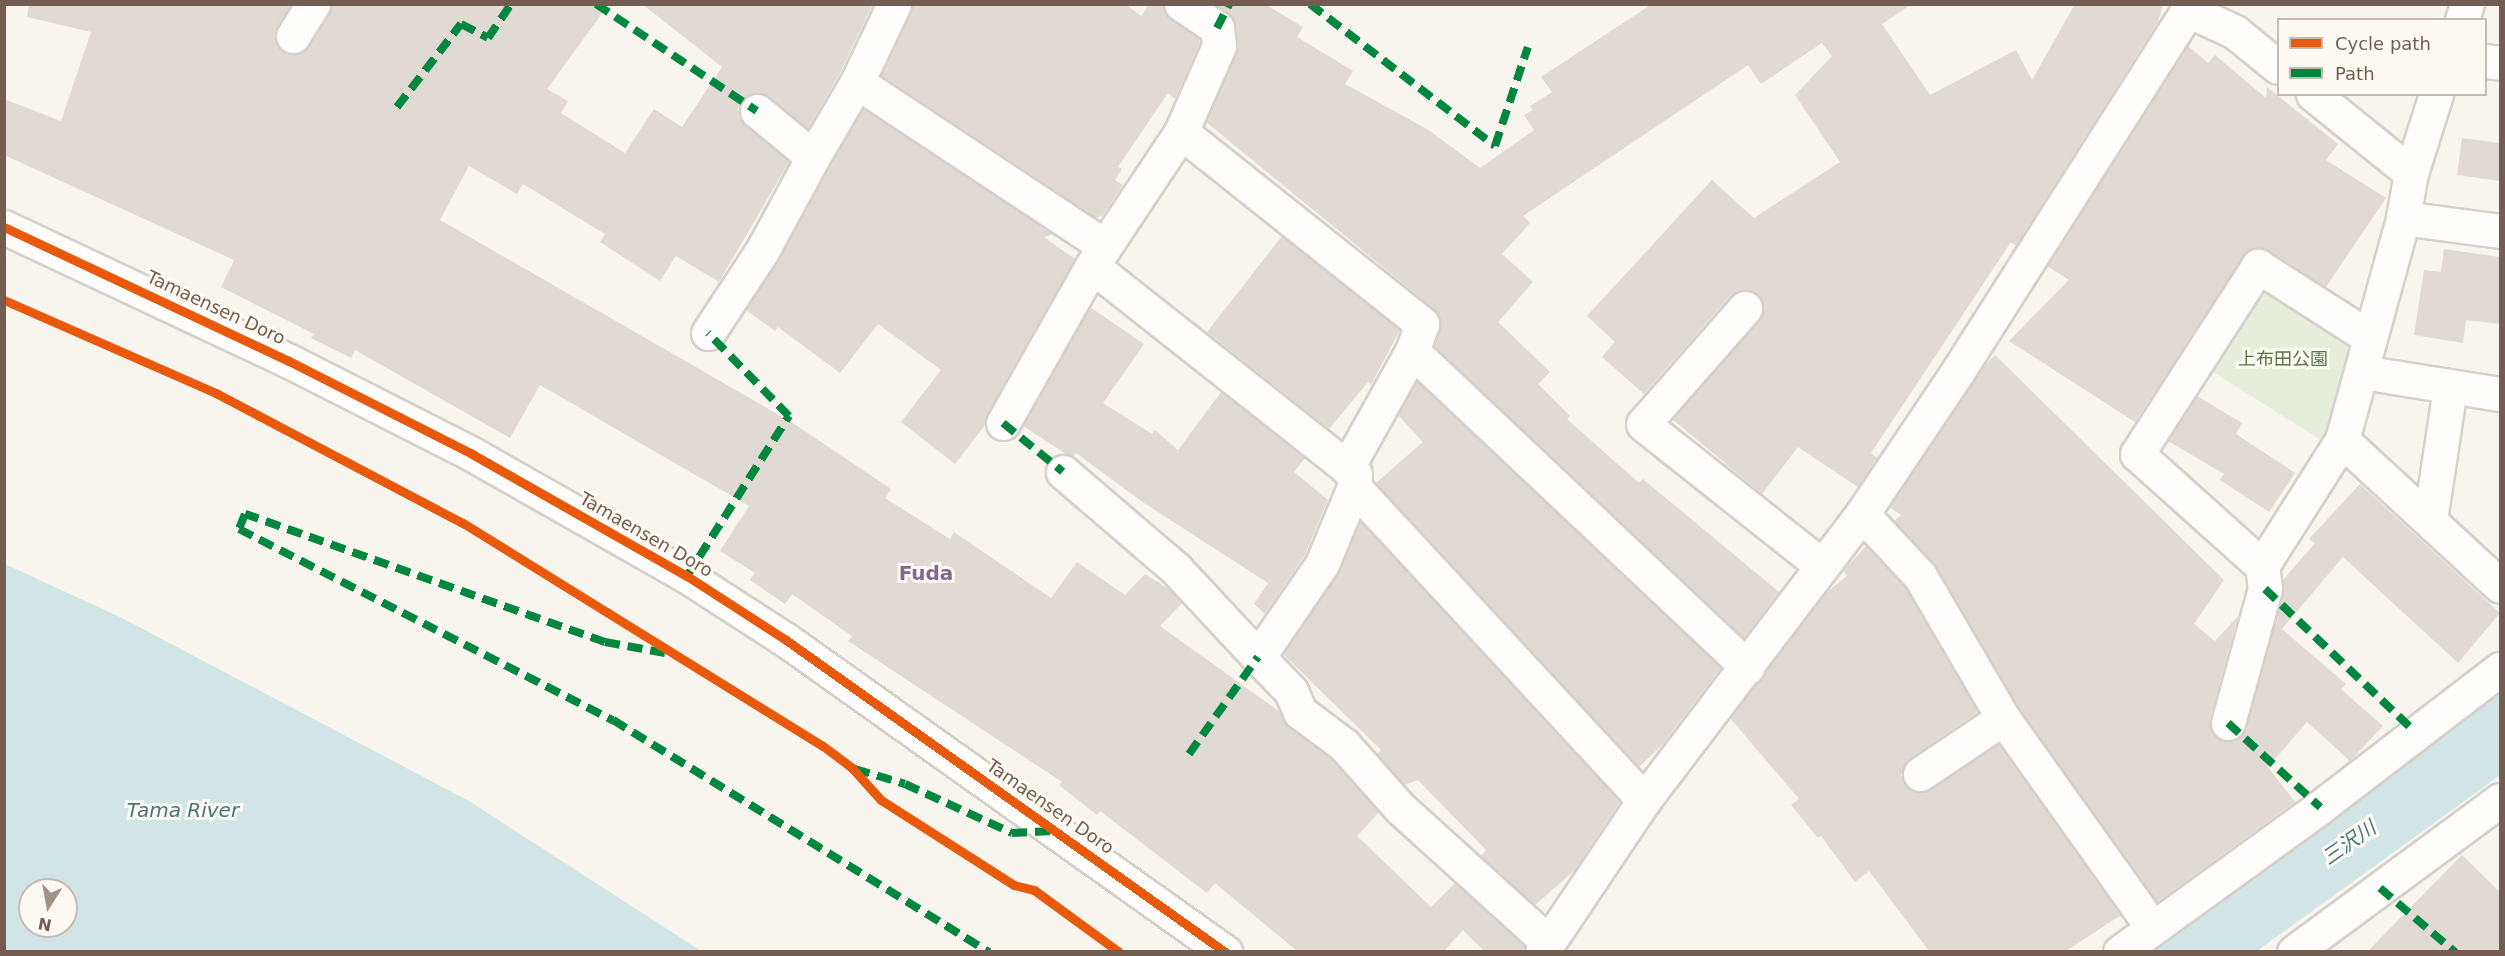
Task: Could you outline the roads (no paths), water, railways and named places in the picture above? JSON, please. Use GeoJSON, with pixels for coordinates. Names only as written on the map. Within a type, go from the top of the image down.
{"type":"FeatureCollection","features":[{"type":"Feature","properties":{"kind":"street"},"geometry":{"type":"LineString","coordinates":[[293,36],[313,4]]}},
{"type":"Feature","properties":{"kind":"street"},"geometry":{"type":"LineString","coordinates":[[708,333],[762,251],[857,82],[894,4]]}},
{"type":"Feature","properties":{"kind":"street"},"geometry":{"type":"LineString","coordinates":[[1003,423],[1098,256],[1181,132],[1219,46],[1217,28],[1181,4]]}},
{"type":"Feature","properties":{"kind":"street"},"geometry":{"type":"LineString","coordinates":[[1063,472],[1176,569],[1291,691],[1300,712],[1344,746],[1400,808],[1545,947],[1644,800],[1862,514],[1958,371],[2190,7],[2235,32],[2277,66]]}},
{"type":"Feature","properties":{"kind":"street"},"geometry":{"type":"LineString","coordinates":[[2235,32],[2277,37]]}},
{"type":"Feature","properties":{"kind":"street"},"geometry":{"type":"LineString","coordinates":[[857,82],[1098,256],[1350,477],[1644,800]]}},
{"type":"Feature","properties":{"kind":"street"},"geometry":{"type":"LineString","coordinates":[[2315,96],[2411,173]]}},
{"type":"Feature","properties":{"kind":"street"},"geometry":{"type":"LineString","coordinates":[[2228,723],[2265,589],[2262,567],[2342,440],[2403,218],[2411,173],[2435,96]]}},
{"type":"Feature","properties":{"kind":"street"},"geometry":{"type":"LineString","coordinates":[[757,111],[813,157]]}},
{"type":"Feature","properties":{"kind":"street"},"geometry":{"type":"LineString","coordinates":[[1181,132],[1422,324],[1412,351],[1350,477],[1322,564],[1258,657]]}},
{"type":"Feature","properties":{"kind":"street"},"geometry":{"type":"LineString","coordinates":[[2403,218],[2500,231]]}},
{"type":"Feature","properties":{"kind":"street","name":"Tamaensen Doro"},"geometry":{"type":"LineString","coordinates":[[4,227],[289,361],[472,454],[687,576],[786,640],[1225,951]]}},
{"type":"Feature","properties":{"kind":"street"},"geometry":{"type":"LineString","coordinates":[[2262,567],[2137,454],[2258,266],[2369,337]]}},
{"type":"Feature","properties":{"kind":"street"},"geometry":{"type":"LineString","coordinates":[[1745,308],[1643,424],[1822,566]]}},
{"type":"Feature","properties":{"kind":"street"},"geometry":{"type":"LineString","coordinates":[[1412,351],[1747,667]]}},
{"type":"Feature","properties":{"kind":"street"},"geometry":{"type":"LineString","coordinates":[[2362,372],[2450,388],[2500,394]]}},
{"type":"Feature","properties":{"kind":"street"},"geometry":{"type":"LineString","coordinates":[[2430,520],[2450,388]]}},
{"type":"Feature","properties":{"kind":"street"},"geometry":{"type":"LineString","coordinates":[[2342,440],[2500,586]]}},
{"type":"Feature","properties":{"kind":"street"},"geometry":{"type":"LineString","coordinates":[[1862,514],[1920,576],[2002,718],[2152,927]]}},
{"type":"Feature","properties":{"kind":"street"},"geometry":{"type":"LineString","coordinates":[[2120,951],[2320,807],[2500,669]]}},
{"type":"Feature","properties":{"kind":"street"},"geometry":{"type":"LineString","coordinates":[[1920,774],[2002,718]]}},
{"type":"Feature","properties":{"kind":"street"},"geometry":{"type":"LineString","coordinates":[[2294,951],[2500,800]]}},
{"type":"Feature","properties":{"kind":"water","name":"Tama River"},"geometry":{"type":"Polygon","coordinates":[[[5,564],[122,618],[469,801],[701,951],[5,951],[5,564]]]}},
{"type":"Feature","properties":{"kind":"water","name":"三沢川"},"geometry":{"type":"Polygon","coordinates":[[[2500,693],[2500,775],[2455,808],[2257,951],[2145,952],[2500,693]]]}},
{"type":"Feature","properties":{"kind":"district","name":"Fuda"},"geometry":{"type":"Point","coordinates":[926,573]}},
{"type":"Feature","properties":{"kind":"park label","name":"上布田公園"},"geometry":{"type":"Point","coordinates":[2283,359]}}]}
